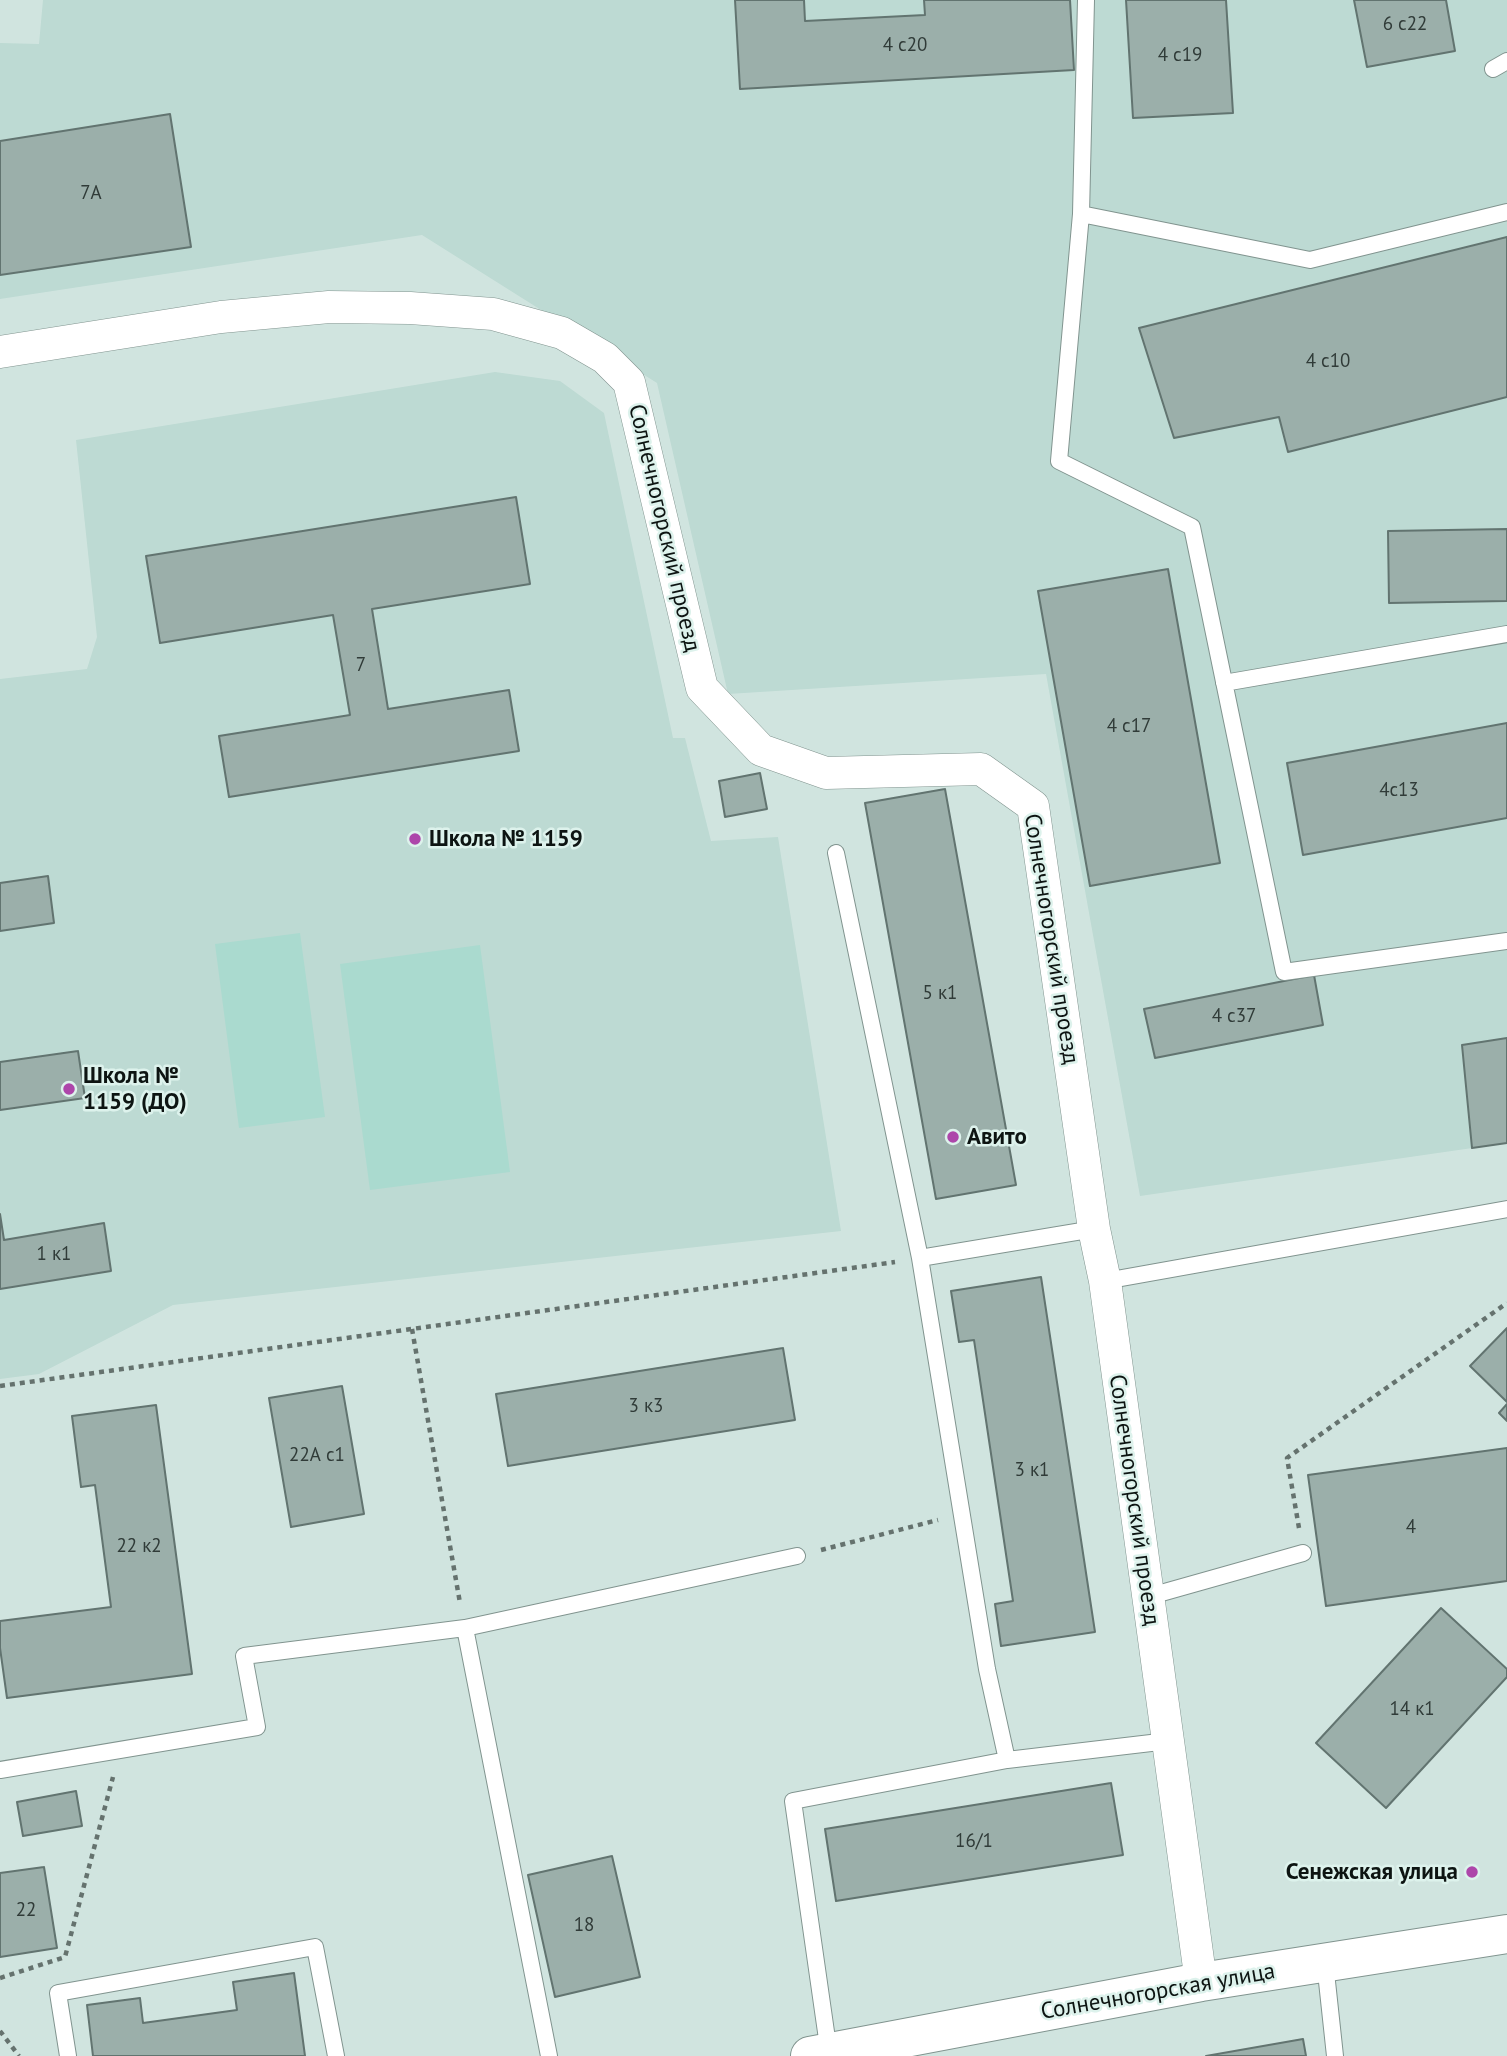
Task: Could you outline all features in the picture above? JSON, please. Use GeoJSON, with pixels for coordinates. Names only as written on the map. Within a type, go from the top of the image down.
{"type":"FeatureCollection","features":[{"type":"Feature","properties":{"kind":"street","name":"Солнечногорский проезд"},"geometry":{"type":"LineString","coordinates":[[0,352],[221,317],[329,307],[410,308],[493,314],[562,333],[605,358],[629,382],[702,688],[761,750],[826,773],[981,769],[1033,806],[1094,1229],[1105,1281],[1201,1982]]}},
{"type":"Feature","properties":{"kind":"street","name":"Солнечногорская улица"},"geometry":{"type":"LineString","coordinates":[[819,2054],[872,2050],[1201,1982],[1507,1934]]}},
{"type":"Feature","properties":{"kind":"lane"},"geometry":{"type":"LineString","coordinates":[[1086,0],[1081,214],[1059,461],[1192,527],[1284,972],[1507,941]]}},
{"type":"Feature","properties":{"kind":"lane"},"geometry":{"type":"LineString","coordinates":[[1081,214],[1310,260],[1507,212]]}},
{"type":"Feature","properties":{"kind":"lane"},"geometry":{"type":"LineString","coordinates":[[1224,683],[1507,634]]}},
{"type":"Feature","properties":{"kind":"lane"},"geometry":{"type":"LineString","coordinates":[[836,853],[920,1258],[987,1669],[1007,1760]]}},
{"type":"Feature","properties":{"kind":"lane"},"geometry":{"type":"LineString","coordinates":[[1105,1281],[1507,1209]]}},
{"type":"Feature","properties":{"kind":"lane"},"geometry":{"type":"LineString","coordinates":[[920,1258],[1094,1229]]}},
{"type":"Feature","properties":{"kind":"lane"},"geometry":{"type":"LineString","coordinates":[[1147,1597],[1303,1553]]}},
{"type":"Feature","properties":{"kind":"lane"},"geometry":{"type":"LineString","coordinates":[[0,1770],[257,1727],[244,1657],[465,1628],[797,1556]]}},
{"type":"Feature","properties":{"kind":"lane"},"geometry":{"type":"LineString","coordinates":[[465,1628],[549,2056]]}},
{"type":"Feature","properties":{"kind":"lane"},"geometry":{"type":"LineString","coordinates":[[819,2054],[793,1801],[1007,1760],[1168,1741]]}},
{"type":"Feature","properties":{"kind":"lane"},"geometry":{"type":"LineString","coordinates":[[68,2056],[58,1993],[315,1947],[336,2056]]}},
{"type":"Feature","properties":{"kind":"lane"},"geometry":{"type":"LineString","coordinates":[[1325,1963],[1335,2056]]}},
{"type":"Feature","properties":{"kind":"path"},"geometry":{"type":"LineString","coordinates":[[0,1386],[920,1258]]}},
{"type":"Feature","properties":{"kind":"path"},"geometry":{"type":"LineString","coordinates":[[1303,1553],[1287,1458],[1507,1303]]}},
{"type":"Feature","properties":{"kind":"path"},"geometry":{"type":"LineString","coordinates":[[412,1329],[465,1628]]}},
{"type":"Feature","properties":{"kind":"path"},"geometry":{"type":"LineString","coordinates":[[797,1556],[962,1514]]}},
{"type":"Feature","properties":{"kind":"path"},"geometry":{"type":"LineString","coordinates":[[0,1978],[65,1957],[120,1751]]}},
{"type":"Feature","properties":{"kind":"path"},"geometry":{"type":"LineString","coordinates":[[0,2031],[19,2056]]}},
{"type":"Feature","properties":{"kind":"shaded area"},"geometry":{"type":"Polygon","coordinates":[[[43,0],[1507,0],[1507,1143],[1140,1196],[1046,674],[728,694],[657,383],[422,235],[0,299],[0,43],[39,44],[43,0]]]}},
{"type":"Feature","properties":{"kind":"shaded area","name":"Школа № 1159"},"geometry":{"type":"Polygon","coordinates":[[[495,372],[560,381],[604,413],[673,738],[685,738],[711,841],[778,837],[841,1231],[173,1305],[39,1374],[0,1379],[0,679],[87,669],[97,637],[76,440],[495,372]]]}},
{"type":"Feature","properties":{"kind":"shaded area"},"geometry":{"type":"Polygon","coordinates":[[[300,933],[325,1117],[239,1128],[215,944],[300,933]]]}},
{"type":"Feature","properties":{"kind":"shaded area"},"geometry":{"type":"Polygon","coordinates":[[[480,945],[510,1172],[370,1190],[340,964],[480,945]]]}},
{"type":"Feature","properties":{"kind":"building"},"geometry":{"type":"Polygon","coordinates":[[[735,0],[804,0],[805,21],[925,15],[924,0],[1070,0],[1074,70],[740,89],[735,0]]]}},
{"type":"Feature","properties":{"kind":"building"},"geometry":{"type":"Polygon","coordinates":[[[1126,0],[1226,0],[1233,113],[1133,118],[1126,0]]]}},
{"type":"Feature","properties":{"kind":"building"},"geometry":{"type":"Polygon","coordinates":[[[1354,0],[1446,0],[1455,51],[1367,67],[1354,0]]]}},
{"type":"Feature","properties":{"kind":"building"},"geometry":{"type":"Polygon","coordinates":[[[170,114],[191,247],[0,275],[0,141],[170,114]]]}},
{"type":"Feature","properties":{"kind":"building"},"geometry":{"type":"Polygon","coordinates":[[[1507,237],[1507,397],[1288,452],[1279,417],[1174,438],[1139,328],[1507,237]]]}},
{"type":"Feature","properties":{"kind":"building"},"geometry":{"type":"Polygon","coordinates":[[[516,497],[530,584],[372,609],[388,709],[509,690],[519,751],[229,797],[219,736],[350,715],[333,615],[160,643],[146,556],[516,497]]]}},
{"type":"Feature","properties":{"kind":"building"},"geometry":{"type":"Polygon","coordinates":[[[1507,529],[1507,601],[1389,603],[1388,531],[1507,529]]]}},
{"type":"Feature","properties":{"kind":"building"},"geometry":{"type":"Polygon","coordinates":[[[1168,569],[1220,863],[1090,886],[1038,591],[1168,569]]]}},
{"type":"Feature","properties":{"kind":"building"},"geometry":{"type":"Polygon","coordinates":[[[1507,723],[1507,818],[1303,855],[1287,763],[1507,723]]]}},
{"type":"Feature","properties":{"kind":"building"},"geometry":{"type":"Polygon","coordinates":[[[760,773],[767,809],[725,817],[719,781],[760,773]]]}},
{"type":"Feature","properties":{"kind":"building"},"geometry":{"type":"Polygon","coordinates":[[[945,789],[1016,1185],[936,1199],[865,803],[945,789]]]}},
{"type":"Feature","properties":{"kind":"building"},"geometry":{"type":"Polygon","coordinates":[[[48,876],[54,923],[0,931],[0,883],[48,876]]]}},
{"type":"Feature","properties":{"kind":"building"},"geometry":{"type":"Polygon","coordinates":[[[1314,975],[1323,1025],[1155,1058],[1144,1009],[1314,975]]]}},
{"type":"Feature","properties":{"kind":"building"},"geometry":{"type":"Polygon","coordinates":[[[1507,1038],[1507,1143],[1472,1148],[1462,1045],[1507,1038]]]}},
{"type":"Feature","properties":{"kind":"building"},"geometry":{"type":"Polygon","coordinates":[[[78,1051],[85,1098],[0,1110],[0,1062],[78,1051]]]}},
{"type":"Feature","properties":{"kind":"building"},"geometry":{"type":"Polygon","coordinates":[[[0,1214],[4,1240],[104,1223],[111,1271],[0,1289],[0,1214]]]}},
{"type":"Feature","properties":{"kind":"building"},"geometry":{"type":"Polygon","coordinates":[[[1041,1277],[1095,1632],[1001,1646],[995,1604],[1013,1601],[974,1340],[959,1342],[951,1291],[1041,1277]]]}},
{"type":"Feature","properties":{"kind":"building"},"geometry":{"type":"Polygon","coordinates":[[[1507,1328],[1507,1402],[1470,1366],[1507,1328]]]}},
{"type":"Feature","properties":{"kind":"building"},"geometry":{"type":"Polygon","coordinates":[[[783,1348],[795,1420],[508,1466],[496,1394],[783,1348]]]}},
{"type":"Feature","properties":{"kind":"building"},"geometry":{"type":"Polygon","coordinates":[[[342,1386],[364,1514],[291,1527],[269,1398],[342,1386]]]}},
{"type":"Feature","properties":{"kind":"building"},"geometry":{"type":"Polygon","coordinates":[[[1507,1404],[1507,1421],[1499,1413],[1507,1404]]]}},
{"type":"Feature","properties":{"kind":"building"},"geometry":{"type":"Polygon","coordinates":[[[156,1405],[192,1674],[7,1698],[0,1648],[0,1621],[111,1607],[95,1485],[81,1487],[72,1416],[156,1405]]]}},
{"type":"Feature","properties":{"kind":"building"},"geometry":{"type":"Polygon","coordinates":[[[1507,1448],[1507,1581],[1326,1606],[1308,1475],[1507,1448]]]}},
{"type":"Feature","properties":{"kind":"building"},"geometry":{"type":"Polygon","coordinates":[[[1441,1608],[1507,1669],[1507,1677],[1386,1808],[1316,1743],[1441,1608]]]}},
{"type":"Feature","properties":{"kind":"building"},"geometry":{"type":"Polygon","coordinates":[[[1111,1783],[1123,1855],[836,1901],[825,1829],[1111,1783]]]}},
{"type":"Feature","properties":{"kind":"building"},"geometry":{"type":"Polygon","coordinates":[[[76,1791],[82,1826],[23,1836],[17,1802],[76,1791]]]}},
{"type":"Feature","properties":{"kind":"building"},"geometry":{"type":"Polygon","coordinates":[[[612,1856],[640,1977],[555,1997],[528,1875],[612,1856]]]}},
{"type":"Feature","properties":{"kind":"building"},"geometry":{"type":"Polygon","coordinates":[[[44,1867],[57,1948],[0,1957],[0,1873],[44,1867]]]}},
{"type":"Feature","properties":{"kind":"building"},"geometry":{"type":"Polygon","coordinates":[[[294,1973],[305,2056],[93,2056],[87,2005],[140,1998],[143,2023],[237,2010],[233,1982],[294,1973]]]}},
{"type":"Feature","properties":{"kind":"building"},"geometry":{"type":"Polygon","coordinates":[[[1303,2039],[1306,2056],[1206,2056],[1303,2039]]]}},
{"type":"Feature","properties":{"kind":"place","name":"Школа № 1159"},"geometry":{"type":"Point","coordinates":[415,839]}},
{"type":"Feature","properties":{"kind":"place","name":"Школа № 1159 (ДО)"},"geometry":{"type":"Point","coordinates":[69,1089]}},
{"type":"Feature","properties":{"kind":"place","name":"Авито"},"geometry":{"type":"Point","coordinates":[953,1137]}},
{"type":"Feature","properties":{"kind":"place","name":"Сенежская улица"},"geometry":{"type":"Point","coordinates":[1472,1872]}}]}
